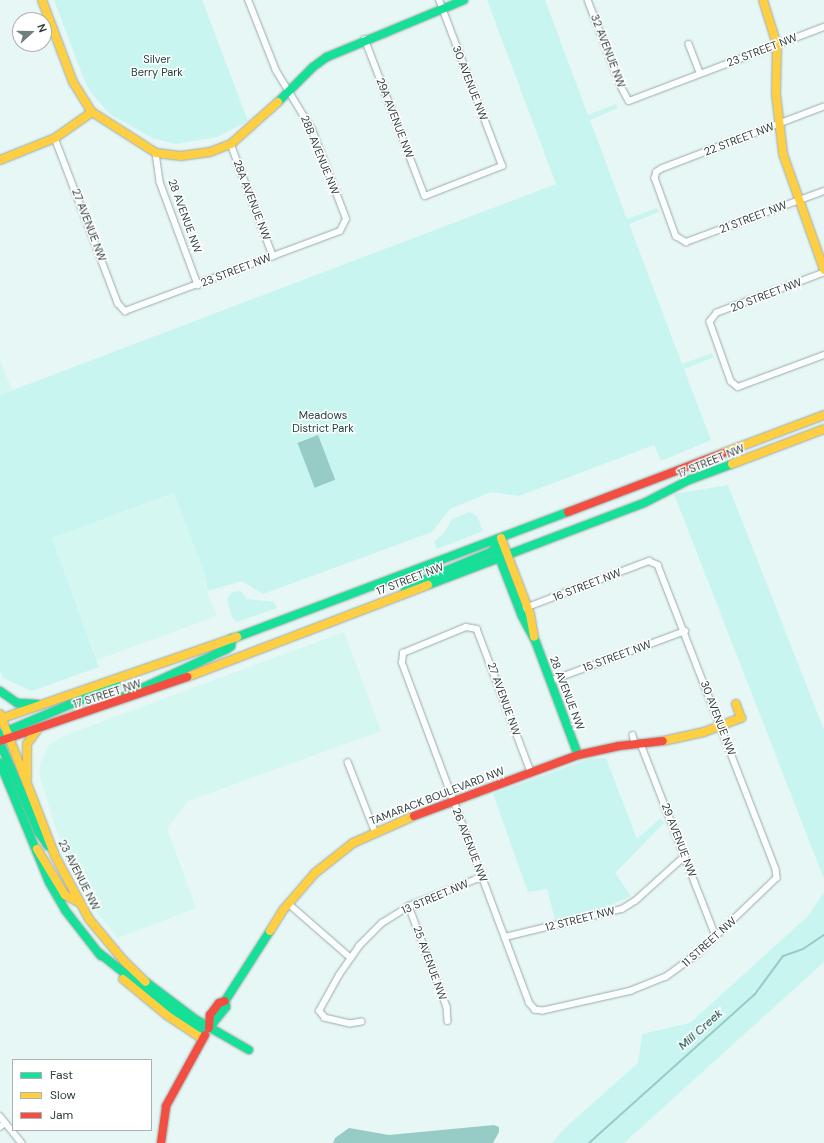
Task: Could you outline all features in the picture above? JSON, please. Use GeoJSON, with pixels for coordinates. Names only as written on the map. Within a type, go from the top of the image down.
{"type":"FeatureCollection","features":[{"type":"Feature","properties":{"kind":"main road"},"geometry":{"type":"LineString","coordinates":[[42,0],[73,82],[92,112],[156,153],[180,156],[204,153],[231,144],[262,119],[288,91],[318,63],[365,39],[443,10],[464,0]]}},
{"type":"Feature","properties":{"kind":"main road"},"geometry":{"type":"LineString","coordinates":[[763,0],[777,45],[778,124],[785,164],[824,270]]}},
{"type":"Feature","properties":{"kind":"main road"},"geometry":{"type":"LineString","coordinates":[[0,160],[55,138],[92,112]]}},
{"type":"Feature","properties":{"kind":"main road","name":"17 STREET NW"},"geometry":{"type":"LineString","coordinates":[[0,718],[140,672],[496,542],[824,415]]}},
{"type":"Feature","properties":{"kind":"main road","name":"17 STREET NW"},"geometry":{"type":"LineString","coordinates":[[0,742],[4,733],[44,726],[110,705],[503,556],[824,429]]}},
{"type":"Feature","properties":{"kind":"main road"},"geometry":{"type":"LineString","coordinates":[[399,595],[414,584],[496,542]]}},
{"type":"Feature","properties":{"kind":"main road","name":"28 AVENUE NW"},"geometry":{"type":"LineString","coordinates":[[496,542],[528,607],[535,640]]}},
{"type":"Feature","properties":{"kind":"main road","name":"28 AVENUE NW"},"geometry":{"type":"LineString","coordinates":[[496,542],[503,556],[520,611],[535,640],[578,755]]}},
{"type":"Feature","properties":{"kind":"main road"},"geometry":{"type":"LineString","coordinates":[[110,705],[135,690],[227,649],[231,646],[232,638]]}},
{"type":"Feature","properties":{"kind":"main road"},"geometry":{"type":"LineString","coordinates":[[4,733],[114,686],[140,672]]}},
{"type":"Feature","properties":{"kind":"main road"},"geometry":{"type":"LineString","coordinates":[[0,691],[17,703],[46,704]]}},
{"type":"Feature","properties":{"kind":"main road","name":"TAMARACK BOULEVARD NW"},"geometry":{"type":"LineString","coordinates":[[161,1143],[166,1106],[209,1028],[210,1015],[219,1003],[225,1001],[288,903],[331,859],[375,831],[578,755],[638,744],[682,739],[722,726],[741,718],[736,704]]}},
{"type":"Feature","properties":{"kind":"main road","name":"23 AVENUE NW"},"geometry":{"type":"LineString","coordinates":[[0,718],[4,733],[28,786],[55,856],[78,902],[101,934],[136,973],[169,1002],[209,1028],[249,1050]]}},
{"type":"Feature","properties":{"kind":"main road"},"geometry":{"type":"LineString","coordinates":[[28,786],[27,744],[34,732],[44,726]]}},
{"type":"Feature","properties":{"kind":"main road"},"geometry":{"type":"LineString","coordinates":[[0,742],[38,831],[55,856]]}},
{"type":"Feature","properties":{"kind":"main road"},"geometry":{"type":"LineString","coordinates":[[0,765],[27,833],[56,894],[98,952],[148,1001],[203,1038]]}},
{"type":"Feature","properties":{"kind":"main road"},"geometry":{"type":"LineString","coordinates":[[27,833],[65,895],[78,902]]}},
{"type":"Feature","properties":{"kind":"main road"},"geometry":{"type":"LineString","coordinates":[[98,952],[177,1015],[200,1028],[209,1028]]}},
{"type":"Feature","properties":{"kind":"street","name":"30 AVENUE NW"},"geometry":{"type":"LineString","coordinates":[[425,196],[502,166],[439,0]]}},
{"type":"Feature","properties":{"kind":"street","name":"32 AVENUE NW"},"geometry":{"type":"LineString","coordinates":[[588,0],[628,101]]}},
{"type":"Feature","properties":{"kind":"street","name":"28B AVENUE NW"},"geometry":{"type":"LineString","coordinates":[[251,1],[276,71],[312,130],[346,219],[345,226]]}},
{"type":"Feature","properties":{"kind":"street","name":"23 STREET NW"},"geometry":{"type":"LineString","coordinates":[[628,101],[824,26]]}},
{"type":"Feature","properties":{"kind":"street","name":"29A AVENUE NW"},"geometry":{"type":"LineString","coordinates":[[365,39],[425,196]]}},
{"type":"Feature","properties":{"kind":"street"},"geometry":{"type":"LineString","coordinates":[[689,44],[700,73]]}},
{"type":"Feature","properties":{"kind":"street","name":"22 STREET NW"},"geometry":{"type":"LineString","coordinates":[[681,241],[676,236],[656,182],[656,174],[662,169],[824,107]]}},
{"type":"Feature","properties":{"kind":"street","name":"27 AVENUE NW"},"geometry":{"type":"LineString","coordinates":[[55,138],[118,303],[125,311]]}},
{"type":"Feature","properties":{"kind":"street","name":"28A AVENUE NW"},"geometry":{"type":"LineString","coordinates":[[231,144],[273,256]]}},
{"type":"Feature","properties":{"kind":"street","name":"28 AVENUE NW"},"geometry":{"type":"LineString","coordinates":[[156,153],[160,182],[198,285]]}},
{"type":"Feature","properties":{"kind":"street","name":"21 STREET NW"},"geometry":{"type":"LineString","coordinates":[[681,241],[691,241],[824,191]]}},
{"type":"Feature","properties":{"kind":"street","name":"23 STREET NW"},"geometry":{"type":"LineString","coordinates":[[125,311],[340,231],[345,226]]}},
{"type":"Feature","properties":{"kind":"street","name":"20 STREET NW"},"geometry":{"type":"LineString","coordinates":[[824,273],[717,313],[710,319],[711,328],[731,381],[736,386],[824,355]]}},
{"type":"Feature","properties":{"kind":"street","name":"16 STREET NW"},"geometry":{"type":"LineString","coordinates":[[520,611],[649,561],[655,562]]}},
{"type":"Feature","properties":{"kind":"street","name":"30 AVENUE NW"},"geometry":{"type":"LineString","coordinates":[[655,562],[661,569],[778,875]]}},
{"type":"Feature","properties":{"kind":"street","name":"27 AVENUE NW"},"geometry":{"type":"LineString","coordinates":[[402,655],[407,650],[466,628],[475,628],[480,634],[531,772]]}},
{"type":"Feature","properties":{"kind":"street","name":"15 STREET NW"},"geometry":{"type":"LineString","coordinates":[[550,681],[685,631]]}},
{"type":"Feature","properties":{"kind":"street","name":"26 AVENUE NW"},"geometry":{"type":"LineString","coordinates":[[402,655],[402,663],[529,1003],[535,1010]]}},
{"type":"Feature","properties":{"kind":"street"},"geometry":{"type":"LineString","coordinates":[[633,735],[638,744]]}},
{"type":"Feature","properties":{"kind":"street","name":"29 AVENUE NW"},"geometry":{"type":"LineString","coordinates":[[638,744],[685,856],[716,936]]}},
{"type":"Feature","properties":{"kind":"street"},"geometry":{"type":"LineString","coordinates":[[348,762],[375,831]]}},
{"type":"Feature","properties":{"kind":"street","name":"12 STREET NW"},"geometry":{"type":"LineString","coordinates":[[505,937],[622,909],[635,901],[685,856]]}},
{"type":"Feature","properties":{"kind":"street","name":"11 STREET NW"},"geometry":{"type":"LineString","coordinates":[[535,1010],[543,1010],[579,1003],[651,984],[683,966],[773,884],[778,875]]}},
{"type":"Feature","properties":{"kind":"street","name":"13 STREET NW"},"geometry":{"type":"LineString","coordinates":[[362,1022],[350,1024],[325,1018],[319,1014],[320,1006],[350,957],[374,931],[409,906],[482,877]]}},
{"type":"Feature","properties":{"kind":"street"},"geometry":{"type":"LineString","coordinates":[[288,903],[350,957]]}},
{"type":"Feature","properties":{"kind":"street","name":"25 AVENUE NW"},"geometry":{"type":"LineString","coordinates":[[409,906],[447,1007],[448,1021]]}},
{"type":"Feature","properties":{"kind":"street"},"geometry":{"type":"LineString","coordinates":[[0,1116],[22,1143]]}},
{"type":"Feature","properties":{"kind":"street"},"geometry":{"type":"LineString","coordinates":[[0,1127],[5,1123]]}},
{"type":"Feature","properties":{"kind":"shaded area"},"geometry":{"type":"Polygon","coordinates":[[[0,360],[12,390],[0,395],[0,360]]]}},
{"type":"Feature","properties":{"kind":"shaded area"},"geometry":{"type":"Polygon","coordinates":[[[318,435],[335,480],[315,488],[297,443],[318,435]]]}},
{"type":"Feature","properties":{"kind":"shaded area"},"geometry":{"type":"Polygon","coordinates":[[[175,493],[204,572],[205,587],[217,616],[97,660],[52,538],[175,493]]]}},
{"type":"Feature","properties":{"kind":"shaded area"},"geometry":{"type":"Polygon","coordinates":[[[344,632],[381,731],[188,801],[167,828],[196,908],[118,938],[96,911],[71,866],[55,826],[39,774],[41,761],[49,745],[63,736],[344,632]]]}},
{"type":"Feature","properties":{"kind":"shaded area"},"geometry":{"type":"Polygon","coordinates":[[[494,1125],[499,1127],[499,1132],[493,1143],[333,1143],[335,1138],[349,1128],[389,1135],[494,1125]]]}},
{"type":"Feature","properties":{"kind":"green space","name":"Silver Berry Park"},"geometry":{"type":"Polygon","coordinates":[[[54,0],[202,0],[248,121],[217,137],[176,144],[152,138],[110,114],[92,94],[85,82],[54,0]]]}},
{"type":"Feature","properties":{"kind":"green space","name":"Meadows District Park"},"geometry":{"type":"Polygon","coordinates":[[[487,0],[545,0],[588,115],[616,104],[618,108],[590,120],[627,219],[657,208],[659,212],[629,224],[682,364],[712,353],[714,357],[684,369],[711,440],[661,461],[654,445],[519,496],[491,492],[450,509],[432,532],[263,594],[242,581],[207,591],[204,572],[174,493],[52,538],[99,667],[32,691],[3,678],[0,671],[0,395],[556,184],[487,0]]]}},
{"type":"Feature","properties":{"kind":"green space"},"geometry":{"type":"Polygon","coordinates":[[[728,485],[824,730],[824,879],[674,494],[728,485]]]}},
{"type":"Feature","properties":{"kind":"green space"},"geometry":{"type":"Polygon","coordinates":[[[469,512],[477,516],[483,531],[437,549],[434,542],[445,532],[452,519],[469,512]]]}},
{"type":"Feature","properties":{"kind":"green space"},"geometry":{"type":"Polygon","coordinates":[[[241,591],[247,599],[274,602],[277,608],[237,622],[232,617],[227,599],[232,592],[241,591]]]}},
{"type":"Feature","properties":{"kind":"green space"},"geometry":{"type":"Polygon","coordinates":[[[606,758],[637,839],[661,818],[664,823],[615,873],[631,896],[604,908],[555,919],[547,889],[528,892],[493,794],[589,759],[606,758]]]}},
{"type":"Feature","properties":{"kind":"green space"},"geometry":{"type":"Polygon","coordinates":[[[824,892],[824,962],[624,1143],[552,1143],[565,1128],[638,1063],[642,1034],[690,1023],[807,917],[824,892]]]}},
{"type":"Feature","properties":{"kind":"waterway","name":"Mill Creek"},"geometry":{"type":"LineString","coordinates":[[589,1143],[755,994],[783,956],[803,949],[824,935]]}},
{"type":"Feature","properties":{"kind":"traffic: fast"},"geometry":{"type":"LineString","coordinates":[[278,102],[313,67],[327,57],[464,0]]}},
{"type":"Feature","properties":{"kind":"traffic: fast"},"geometry":{"type":"LineString","coordinates":[[428,585],[644,503],[689,480],[732,464]]}},
{"type":"Feature","properties":{"kind":"traffic: fast"},"geometry":{"type":"LineString","coordinates":[[237,637],[568,512]]}},
{"type":"Feature","properties":{"kind":"traffic: fast"},"geometry":{"type":"LineString","coordinates":[[493,541],[522,616],[535,640],[578,755]]}},
{"type":"Feature","properties":{"kind":"traffic: fast"},"geometry":{"type":"LineString","coordinates":[[405,591],[414,584],[491,552],[498,546]]}},
{"type":"Feature","properties":{"kind":"traffic: fast"},"geometry":{"type":"LineString","coordinates":[[121,698],[227,649],[231,646],[232,638]]}},
{"type":"Feature","properties":{"kind":"traffic: fast"},"geometry":{"type":"LineString","coordinates":[[0,734],[116,685]]}},
{"type":"Feature","properties":{"kind":"traffic: fast"},"geometry":{"type":"LineString","coordinates":[[0,691],[17,703],[37,704]]}},
{"type":"Feature","properties":{"kind":"traffic: fast"},"geometry":{"type":"LineString","coordinates":[[0,743],[38,831],[48,846]]}},
{"type":"Feature","properties":{"kind":"traffic: fast"},"geometry":{"type":"LineString","coordinates":[[0,763],[49,882],[65,910],[101,956]]}},
{"type":"Feature","properties":{"kind":"traffic: fast"},"geometry":{"type":"LineString","coordinates":[[98,952],[177,1015],[200,1028],[209,1028],[226,1007],[225,1001],[270,931]]}},
{"type":"Feature","properties":{"kind":"traffic: fast"},"geometry":{"type":"LineString","coordinates":[[146,982],[195,1019],[249,1050]]}},
{"type":"Feature","properties":{"kind":"traffic: slow"},"geometry":{"type":"LineString","coordinates":[[42,0],[73,82],[92,112],[156,153],[181,156],[210,152],[231,144],[278,102]]}},
{"type":"Feature","properties":{"kind":"traffic: slow"},"geometry":{"type":"LineString","coordinates":[[763,0],[777,45],[776,94],[783,154],[824,270]]}},
{"type":"Feature","properties":{"kind":"traffic: slow"},"geometry":{"type":"LineString","coordinates":[[0,160],[55,138],[92,112]]}},
{"type":"Feature","properties":{"kind":"traffic: slow"},"geometry":{"type":"LineString","coordinates":[[723,453],[824,415]]}},
{"type":"Feature","properties":{"kind":"traffic: slow"},"geometry":{"type":"LineString","coordinates":[[732,464],[824,429]]}},
{"type":"Feature","properties":{"kind":"traffic: slow"},"geometry":{"type":"LineString","coordinates":[[501,538],[530,614],[534,637]]}},
{"type":"Feature","properties":{"kind":"traffic: slow"},"geometry":{"type":"LineString","coordinates":[[187,677],[428,585]]}},
{"type":"Feature","properties":{"kind":"traffic: slow"},"geometry":{"type":"LineString","coordinates":[[0,719],[237,637]]}},
{"type":"Feature","properties":{"kind":"traffic: slow"},"geometry":{"type":"LineString","coordinates":[[663,741],[704,732],[741,718],[736,704]]}},
{"type":"Feature","properties":{"kind":"traffic: slow"},"geometry":{"type":"LineString","coordinates":[[0,714],[55,856],[89,919],[124,961],[146,982]]}},
{"type":"Feature","properties":{"kind":"traffic: slow"},"geometry":{"type":"LineString","coordinates":[[27,778],[27,744],[38,729]]}},
{"type":"Feature","properties":{"kind":"traffic: slow"},"geometry":{"type":"LineString","coordinates":[[270,931],[283,910],[315,873],[353,843],[414,816]]}},
{"type":"Feature","properties":{"kind":"traffic: slow"},"geometry":{"type":"LineString","coordinates":[[37,849],[65,895],[78,902]]}},
{"type":"Feature","properties":{"kind":"traffic: slow"},"geometry":{"type":"LineString","coordinates":[[123,979],[168,1016],[203,1039]]}},
{"type":"Feature","properties":{"kind":"traffic: jam"},"geometry":{"type":"LineString","coordinates":[[568,512],[723,453]]}},
{"type":"Feature","properties":{"kind":"traffic: jam"},"geometry":{"type":"LineString","coordinates":[[0,741],[187,677]]}},
{"type":"Feature","properties":{"kind":"traffic: jam"},"geometry":{"type":"LineString","coordinates":[[414,816],[578,755],[619,746],[663,741]]}},
{"type":"Feature","properties":{"kind":"traffic: jam"},"geometry":{"type":"LineString","coordinates":[[209,1028],[210,1015],[219,1003],[225,1001]]}},
{"type":"Feature","properties":{"kind":"traffic: jam"},"geometry":{"type":"LineString","coordinates":[[161,1143],[166,1106],[205,1035]]}}]}
